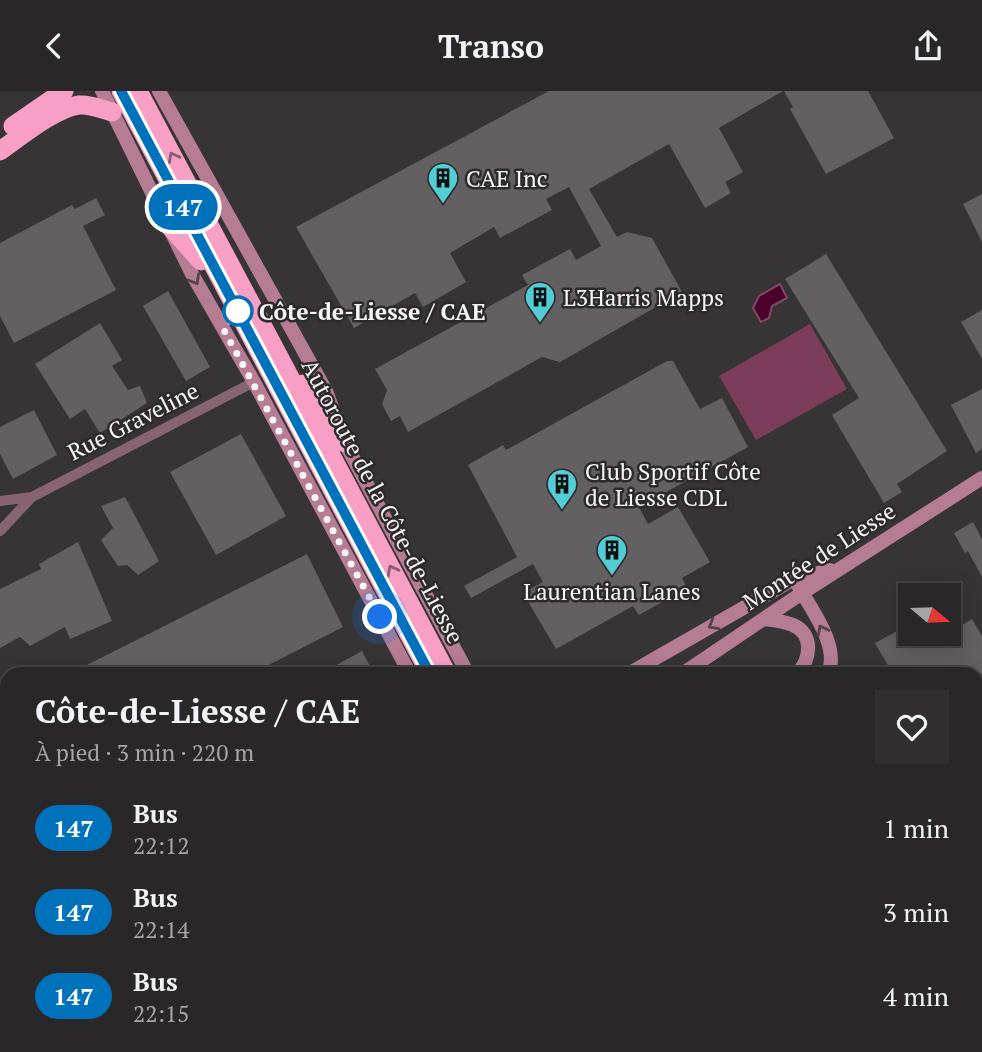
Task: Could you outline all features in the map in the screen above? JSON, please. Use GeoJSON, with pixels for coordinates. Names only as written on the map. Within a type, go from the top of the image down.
{"type":"FeatureCollection","features":[{"type":"Feature","properties":{"kind":"highway"},"geometry":{"type":"LineString","coordinates":[[0,136],[64,91]]}},
{"type":"Feature","properties":{"kind":"highway","name":"Autoroute de la Côte-de-Liesse"},"geometry":{"type":"LineString","coordinates":[[121,91],[426,667]]}},
{"type":"Feature","properties":{"kind":"highway","name":"Autoroute de la Côte-de-Liesse"},"geometry":{"type":"LineString","coordinates":[[138,91],[443,667]]}},
{"type":"Feature","properties":{"kind":"highway"},"geometry":{"type":"LineString","coordinates":[[0,151],[56,113],[71,107],[86,105],[112,112]]}},
{"type":"Feature","properties":{"kind":"highway"},"geometry":{"type":"LineString","coordinates":[[164,220],[188,244],[235,305]]}},
{"type":"Feature","properties":{"kind":"highway"},"geometry":{"type":"LineString","coordinates":[[279,357],[314,397],[345,443]]}},
{"type":"Feature","properties":{"kind":"main road"},"geometry":{"type":"LineString","coordinates":[[102,91],[192,274],[254,382],[406,667]]}},
{"type":"Feature","properties":{"kind":"main road"},"geometry":{"type":"LineString","coordinates":[[159,91],[326,391],[345,443],[464,667]]}},
{"type":"Feature","properties":{"kind":"main road","name":"Montée de Liesse"},"geometry":{"type":"LineString","coordinates":[[692,667],[982,478]]}},
{"type":"Feature","properties":{"kind":"main road"},"geometry":{"type":"LineString","coordinates":[[640,667],[794,579],[845,565]]}},
{"type":"Feature","properties":{"kind":"main road"},"geometry":{"type":"LineString","coordinates":[[794,579],[830,649],[830,667]]}},
{"type":"Feature","properties":{"kind":"main road"},"geometry":{"type":"LineString","coordinates":[[764,619],[789,623],[804,635],[808,651],[802,667]]}},
{"type":"Feature","properties":{"kind":"street","name":"Rue Graveline"},"geometry":{"type":"LineString","coordinates":[[0,531],[32,497],[254,382]]}},
{"type":"Feature","properties":{"kind":"street","name":"Rue Graveline"},"geometry":{"type":"LineString","coordinates":[[0,501],[32,497]]}},
{"type":"Feature","properties":{"kind":"shaded area"},"geometry":{"type":"Polygon","coordinates":[[[780,284],[787,298],[772,306],[769,318],[761,322],[753,308],[759,296],[780,284]]]}},
{"type":"Feature","properties":{"kind":"shaded area"},"geometry":{"type":"Polygon","coordinates":[[[810,324],[847,389],[756,440],[719,376],[810,324]]]}},
{"type":"Feature","properties":{"kind":"building"},"geometry":{"type":"Polygon","coordinates":[[[549,91],[783,91],[719,128],[743,172],[725,182],[731,193],[705,208],[669,144],[589,189],[617,237],[627,232],[652,238],[682,292],[560,362],[542,357],[408,432],[400,416],[391,421],[382,404],[387,390],[375,369],[528,285],[522,275],[570,249],[576,260],[601,246],[569,187],[546,199],[552,210],[500,238],[494,227],[450,253],[466,282],[423,307],[415,293],[354,328],[296,227],[549,91]]]}},
{"type":"Feature","properties":{"kind":"building"},"geometry":{"type":"Polygon","coordinates":[[[784,91],[868,91],[894,138],[826,174],[790,109],[793,107],[784,91]]]}},
{"type":"Feature","properties":{"kind":"building"},"geometry":{"type":"Polygon","coordinates":[[[982,194],[982,242],[963,204],[982,194]]]}},
{"type":"Feature","properties":{"kind":"building"},"geometry":{"type":"Polygon","coordinates":[[[96,198],[105,215],[83,226],[116,290],[14,343],[0,316],[0,243],[72,205],[75,209],[96,198]]]}},
{"type":"Feature","properties":{"kind":"building"},"geometry":{"type":"Polygon","coordinates":[[[826,254],[947,451],[897,484],[902,492],[884,503],[832,415],[859,398],[785,279],[826,254]]]}},
{"type":"Feature","properties":{"kind":"building"},"geometry":{"type":"Polygon","coordinates":[[[168,291],[210,367],[186,381],[143,306],[168,291]]]}},
{"type":"Feature","properties":{"kind":"building"},"geometry":{"type":"Polygon","coordinates":[[[982,310],[982,359],[961,322],[982,310]]]}},
{"type":"Feature","properties":{"kind":"building"},"geometry":{"type":"Polygon","coordinates":[[[100,323],[122,360],[112,366],[128,390],[140,386],[147,403],[100,433],[85,409],[70,419],[35,364],[100,323]]]}},
{"type":"Feature","properties":{"kind":"building","name":"Club Sportif Côte de Liesse CDL"},"geometry":{"type":"Polygon","coordinates":[[[667,361],[673,361],[700,409],[722,398],[748,447],[639,507],[648,524],[678,507],[710,562],[682,578],[687,588],[639,615],[633,606],[556,649],[523,593],[543,582],[533,564],[471,598],[464,586],[517,557],[468,465],[503,445],[506,450],[667,361]]]}},
{"type":"Feature","properties":{"kind":"building"},"geometry":{"type":"Polygon","coordinates":[[[982,389],[982,449],[976,453],[951,405],[982,389]]]}},
{"type":"Feature","properties":{"kind":"building"},"geometry":{"type":"Polygon","coordinates":[[[34,410],[57,455],[13,479],[0,454],[0,427],[34,410]]]}},
{"type":"Feature","properties":{"kind":"building"},"geometry":{"type":"Polygon","coordinates":[[[241,434],[286,516],[216,555],[170,472],[241,434]]]}},
{"type":"Feature","properties":{"kind":"building"},"geometry":{"type":"Polygon","coordinates":[[[125,497],[159,561],[138,575],[127,565],[118,566],[101,540],[113,528],[101,506],[125,497]]]}},
{"type":"Feature","properties":{"kind":"building"},"geometry":{"type":"Polygon","coordinates":[[[973,522],[982,539],[982,577],[968,551],[965,553],[954,533],[973,522]]]}},
{"type":"Feature","properties":{"kind":"building"},"geometry":{"type":"Polygon","coordinates":[[[78,542],[112,621],[70,639],[65,627],[30,646],[20,637],[0,648],[0,589],[41,569],[39,564],[78,542]]]}},
{"type":"Feature","properties":{"kind":"building"},"geometry":{"type":"Polygon","coordinates":[[[307,554],[343,627],[265,667],[83,667],[307,554]]]}},
{"type":"Feature","properties":{"kind":"building"},"geometry":{"type":"Polygon","coordinates":[[[972,619],[982,636],[982,667],[889,667],[875,643],[898,631],[898,646],[961,646],[961,626],[972,619]]]}},
{"type":"Feature","properties":{"kind":"building"},"geometry":{"type":"Polygon","coordinates":[[[362,651],[370,667],[333,667],[362,651]]]}},
{"type":"Feature","properties":{"kind":"bus line","name":"147"},"geometry":{"type":"LineString","coordinates":[[121,91],[426,667]]}},
{"type":"Feature","properties":{"kind":"place","name":"CAE Inc"},"geometry":{"type":"Point","coordinates":[443,205]}},
{"type":"Feature","properties":{"kind":"place","name":"Côte-de-Liesse / CAE"},"geometry":{"type":"Point","coordinates":[238,311]}},
{"type":"Feature","properties":{"kind":"place","name":"L3Harris Mapps"},"geometry":{"type":"Point","coordinates":[540,324]}},
{"type":"Feature","properties":{"kind":"place","name":"Club Sportif Côte de Liesse CDL"},"geometry":{"type":"Point","coordinates":[562,511]}},
{"type":"Feature","properties":{"kind":"place","name":"Laurentian Lanes"},"geometry":{"type":"Point","coordinates":[612,577]}},
{"type":"Feature","properties":{"kind":"route"},"geometry":{"type":"LineString","coordinates":[[238,311],[224,330],[380,617]]}}]}
